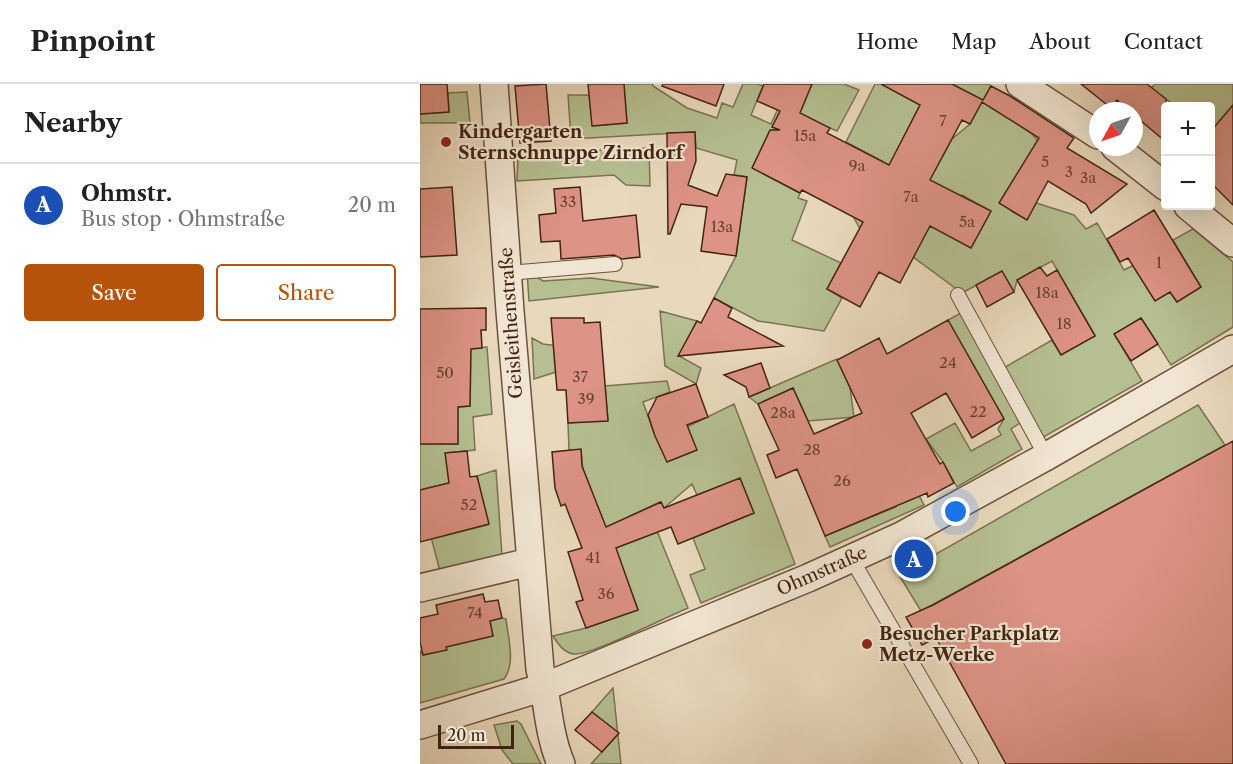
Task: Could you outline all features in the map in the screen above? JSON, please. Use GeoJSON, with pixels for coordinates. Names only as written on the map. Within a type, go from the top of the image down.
{"type":"FeatureCollection","features":[{"type":"Feature","properties":{"kind":"street","name":"Geisleithenstraße"},"geometry":{"type":"LineString","coordinates":[[494,84],[507,273],[540,669],[552,743],[561,764]]}},
{"type":"Feature","properties":{"kind":"street"},"geometry":{"type":"LineString","coordinates":[[1020,84],[1089,129]]}},
{"type":"Feature","properties":{"kind":"street"},"geometry":{"type":"LineString","coordinates":[[1126,156],[1161,183]]}},
{"type":"Feature","properties":{"kind":"street"},"geometry":{"type":"LineString","coordinates":[[1193,210],[1233,243]]}},
{"type":"Feature","properties":{"kind":"street","name":"Ohmstraße"},"geometry":{"type":"LineString","coordinates":[[420,725],[544,687],[851,558],[936,518],[1233,349]]}},
{"type":"Feature","properties":{"kind":"street"},"geometry":{"type":"LineString","coordinates":[[420,588],[530,562]]}},
{"type":"Feature","properties":{"kind":"lane"},"geometry":{"type":"LineString","coordinates":[[507,273],[615,264]]}},
{"type":"Feature","properties":{"kind":"lane"},"geometry":{"type":"LineString","coordinates":[[958,295],[1047,456]]}},
{"type":"Feature","properties":{"kind":"lane"},"geometry":{"type":"LineString","coordinates":[[851,558],[971,764]]}},
{"type":"Feature","properties":{"kind":"green space"},"geometry":{"type":"Polygon","coordinates":[[[624,84],[653,84],[687,108],[717,118],[722,103],[733,107],[743,84],[758,84],[763,86],[751,115],[771,124],[785,93],[811,87],[812,84],[844,84],[859,90],[837,131],[830,128],[760,172],[800,193],[798,198],[807,201],[792,240],[841,263],[827,289],[842,298],[824,331],[758,321],[714,298],[736,256],[747,177],[734,175],[737,160],[696,148],[695,132],[571,139],[568,95],[589,95],[593,126],[627,123],[624,84]]]}},
{"type":"Feature","properties":{"kind":"green space"},"geometry":{"type":"Polygon","coordinates":[[[875,84],[895,84],[920,105],[902,141],[940,161],[952,139],[970,124],[982,101],[952,84],[988,84],[991,86],[983,101],[1008,113],[1015,99],[1024,103],[1013,121],[1031,133],[1038,141],[1002,198],[1014,205],[1011,211],[1027,220],[1036,203],[1074,215],[1086,229],[1097,223],[1124,270],[1134,265],[1170,292],[1177,302],[1201,287],[1173,240],[1193,229],[1233,262],[1233,327],[1171,365],[1141,318],[1115,335],[1142,381],[1040,439],[1002,369],[1052,340],[1061,355],[1095,335],[1052,261],[1017,280],[1014,292],[1002,271],[962,293],[913,257],[860,229],[853,216],[882,161],[846,142],[875,84]],[[962,195],[942,232],[971,248],[991,211],[962,195]]]}},
{"type":"Feature","properties":{"kind":"green space"},"geometry":{"type":"Polygon","coordinates":[[[1155,84],[1233,84],[1233,105],[1215,130],[1215,102],[1170,102],[1149,91],[1155,84]]]}},
{"type":"Feature","properties":{"kind":"green space"},"geometry":{"type":"Polygon","coordinates":[[[467,92],[470,123],[420,123],[420,114],[449,112],[448,93],[467,92]]]}},
{"type":"Feature","properties":{"kind":"green space"},"geometry":{"type":"Polygon","coordinates":[[[649,148],[650,186],[626,185],[614,175],[517,181],[518,154],[649,148]]]}},
{"type":"Feature","properties":{"kind":"green space"},"geometry":{"type":"Polygon","coordinates":[[[527,271],[543,281],[591,278],[659,287],[529,301],[527,271]]]}},
{"type":"Feature","properties":{"kind":"green space"},"geometry":{"type":"Polygon","coordinates":[[[660,311],[697,321],[679,356],[701,368],[696,384],[665,366],[660,311]]]}},
{"type":"Feature","properties":{"kind":"green space"},"geometry":{"type":"Polygon","coordinates":[[[959,314],[966,316],[1023,421],[1011,429],[1022,449],[957,487],[943,462],[926,439],[955,423],[971,451],[1001,435],[998,429],[1004,419],[948,320],[959,314]]]}},
{"type":"Feature","properties":{"kind":"green space"},"geometry":{"type":"Polygon","coordinates":[[[463,333],[475,348],[487,347],[492,414],[473,417],[475,450],[446,453],[449,483],[423,489],[435,538],[488,525],[477,476],[496,470],[502,556],[440,571],[430,533],[420,535],[420,444],[458,444],[457,407],[470,406],[470,385],[463,333]]]}},
{"type":"Feature","properties":{"kind":"green space"},"geometry":{"type":"Polygon","coordinates":[[[532,338],[543,344],[582,349],[556,372],[534,379],[532,338]]]}},
{"type":"Feature","properties":{"kind":"green space"},"geometry":{"type":"Polygon","coordinates":[[[837,359],[850,388],[854,417],[808,421],[793,388],[758,404],[749,397],[837,359]]]}},
{"type":"Feature","properties":{"kind":"green space"},"geometry":{"type":"Polygon","coordinates":[[[667,381],[670,392],[643,402],[655,436],[683,426],[687,427],[734,404],[795,564],[701,603],[690,575],[705,569],[693,538],[754,513],[740,479],[697,495],[692,484],[664,508],[660,502],[630,516],[657,531],[688,608],[596,649],[574,654],[567,652],[553,636],[586,628],[638,609],[583,471],[581,450],[569,450],[568,423],[608,420],[605,386],[667,381]]]}},
{"type":"Feature","properties":{"kind":"green space"},"geometry":{"type":"Polygon","coordinates":[[[1198,405],[1225,445],[921,611],[899,575],[1198,405]]]}},
{"type":"Feature","properties":{"kind":"green space"},"geometry":{"type":"Polygon","coordinates":[[[884,430],[924,505],[830,547],[825,536],[896,507],[864,439],[884,430]]]}},
{"type":"Feature","properties":{"kind":"green space"},"geometry":{"type":"Polygon","coordinates":[[[506,619],[510,650],[510,666],[504,679],[420,703],[420,651],[423,655],[493,636],[490,621],[506,619]]]}},
{"type":"Feature","properties":{"kind":"green space"},"geometry":{"type":"Polygon","coordinates":[[[613,688],[618,734],[592,712],[613,688]]]}},
{"type":"Feature","properties":{"kind":"green space"},"geometry":{"type":"Polygon","coordinates":[[[517,721],[521,724],[541,764],[513,764],[502,750],[494,725],[517,721]]]}},
{"type":"Feature","properties":{"kind":"green space"},"geometry":{"type":"Polygon","coordinates":[[[618,734],[621,764],[591,764],[618,734]]]}},
{"type":"Feature","properties":{"kind":"building"},"geometry":{"type":"Polygon","coordinates":[[[420,84],[447,84],[449,112],[420,114],[420,84]]]}},
{"type":"Feature","properties":{"kind":"building"},"geometry":{"type":"Polygon","coordinates":[[[546,84],[551,141],[520,143],[515,86],[546,84]]]}},
{"type":"Feature","properties":{"kind":"building"},"geometry":{"type":"Polygon","coordinates":[[[588,84],[624,84],[627,123],[592,126],[588,84]]]}},
{"type":"Feature","properties":{"kind":"building"},"geometry":{"type":"Polygon","coordinates":[[[663,84],[724,84],[716,106],[662,86],[663,84]]]}},
{"type":"Feature","properties":{"kind":"building"},"geometry":{"type":"Polygon","coordinates":[[[764,84],[812,84],[800,113],[830,128],[827,133],[889,165],[920,105],[881,84],[952,84],[983,100],[991,86],[1074,138],[1067,148],[1127,184],[1091,213],[1086,204],[1048,181],[1027,220],[999,203],[1039,138],[982,102],[970,124],[962,120],[930,180],[991,211],[971,248],[930,226],[900,283],[879,272],[860,307],[827,289],[863,222],[802,190],[800,193],[752,168],[770,130],[780,130],[772,127],[780,111],[757,101],[764,84]]]}},
{"type":"Feature","properties":{"kind":"building"},"geometry":{"type":"Polygon","coordinates":[[[1081,84],[1147,84],[1166,99],[1166,102],[1161,102],[1161,138],[1143,123],[1143,102],[1119,102],[1117,100],[1104,102],[1081,84]]]}},
{"type":"Feature","properties":{"kind":"building"},"geometry":{"type":"Polygon","coordinates":[[[1233,105],[1233,205],[1215,187],[1215,126],[1233,105]]]}},
{"type":"Feature","properties":{"kind":"building"},"geometry":{"type":"Polygon","coordinates":[[[695,132],[696,161],[688,185],[717,196],[726,174],[747,177],[736,256],[701,251],[707,207],[681,204],[670,234],[668,234],[667,133],[695,132]]]}},
{"type":"Feature","properties":{"kind":"building","name":"Kindergarten Sternschnuppe Zirndorf"},"geometry":{"type":"Polygon","coordinates":[[[452,187],[457,255],[420,257],[420,189],[452,187]]]}},
{"type":"Feature","properties":{"kind":"building"},"geometry":{"type":"Polygon","coordinates":[[[580,187],[583,221],[636,215],[640,257],[622,259],[614,255],[561,259],[560,241],[541,242],[539,215],[556,213],[554,189],[580,187]]]}},
{"type":"Feature","properties":{"kind":"building"},"geometry":{"type":"Polygon","coordinates":[[[1154,210],[1201,287],[1177,302],[1170,292],[1155,301],[1128,258],[1120,262],[1107,239],[1154,210]]]}},
{"type":"Feature","properties":{"kind":"building"},"geometry":{"type":"Polygon","coordinates":[[[1040,267],[1047,276],[1057,270],[1095,336],[1061,355],[1017,280],[1040,267]]]}},
{"type":"Feature","properties":{"kind":"building"},"geometry":{"type":"Polygon","coordinates":[[[1002,271],[1014,292],[987,307],[976,285],[1002,271]]]}},
{"type":"Feature","properties":{"kind":"building"},"geometry":{"type":"Polygon","coordinates":[[[714,298],[732,308],[728,317],[783,346],[678,356],[697,321],[701,323],[714,298]]]}},
{"type":"Feature","properties":{"kind":"building"},"geometry":{"type":"Polygon","coordinates":[[[486,308],[486,330],[481,330],[482,348],[471,349],[470,406],[458,407],[458,444],[420,444],[420,309],[486,308]]]}},
{"type":"Feature","properties":{"kind":"building"},"geometry":{"type":"Polygon","coordinates":[[[551,318],[584,318],[584,323],[600,322],[608,421],[568,423],[566,390],[557,390],[551,318]]]}},
{"type":"Feature","properties":{"kind":"building"},"geometry":{"type":"Polygon","coordinates":[[[1141,318],[1158,344],[1131,361],[1114,334],[1141,318]]]}},
{"type":"Feature","properties":{"kind":"building"},"geometry":{"type":"Polygon","coordinates":[[[948,320],[1004,419],[972,438],[946,393],[911,413],[940,464],[943,462],[954,483],[928,497],[927,493],[825,536],[797,469],[776,478],[767,455],[779,450],[758,404],[793,388],[814,434],[862,413],[837,360],[879,338],[887,354],[948,320]]]}},
{"type":"Feature","properties":{"kind":"building"},"geometry":{"type":"Polygon","coordinates":[[[761,363],[770,388],[749,397],[746,387],[724,375],[761,363]]]}},
{"type":"Feature","properties":{"kind":"building"},"geometry":{"type":"Polygon","coordinates":[[[696,384],[708,417],[687,425],[697,450],[667,462],[648,415],[657,397],[696,384]]]}},
{"type":"Feature","properties":{"kind":"building"},"geometry":{"type":"Polygon","coordinates":[[[1233,441],[1233,764],[1006,764],[936,638],[922,645],[906,617],[933,605],[1233,441]]]}},
{"type":"Feature","properties":{"kind":"building"},"geometry":{"type":"Polygon","coordinates":[[[581,449],[582,466],[606,527],[661,502],[664,508],[740,478],[754,513],[678,544],[671,527],[616,548],[638,610],[586,628],[576,602],[583,600],[568,552],[582,548],[565,504],[561,506],[555,488],[552,452],[581,449]]]}},
{"type":"Feature","properties":{"kind":"building"},"geometry":{"type":"Polygon","coordinates":[[[467,451],[470,477],[477,476],[489,524],[420,542],[420,490],[449,483],[445,453],[467,451]]]}},
{"type":"Feature","properties":{"kind":"building"},"geometry":{"type":"Polygon","coordinates":[[[483,594],[485,602],[498,600],[502,618],[490,621],[493,636],[423,655],[420,642],[420,618],[438,614],[436,605],[483,594]]]}},
{"type":"Feature","properties":{"kind":"building"},"geometry":{"type":"Polygon","coordinates":[[[592,712],[619,733],[602,752],[575,730],[592,712]]]}},
{"type":"Feature","properties":{"kind":"place","name":"Kindergarten Sternschnuppe Zirndorf"},"geometry":{"type":"Point","coordinates":[446,142]}},
{"type":"Feature","properties":{"kind":"place","name":"Ohmstr."},"geometry":{"type":"Point","coordinates":[914,559]}},
{"type":"Feature","properties":{"kind":"place","name":"Besucher Parkplatz Metz-Werke"},"geometry":{"type":"Point","coordinates":[867,644]}}]}
